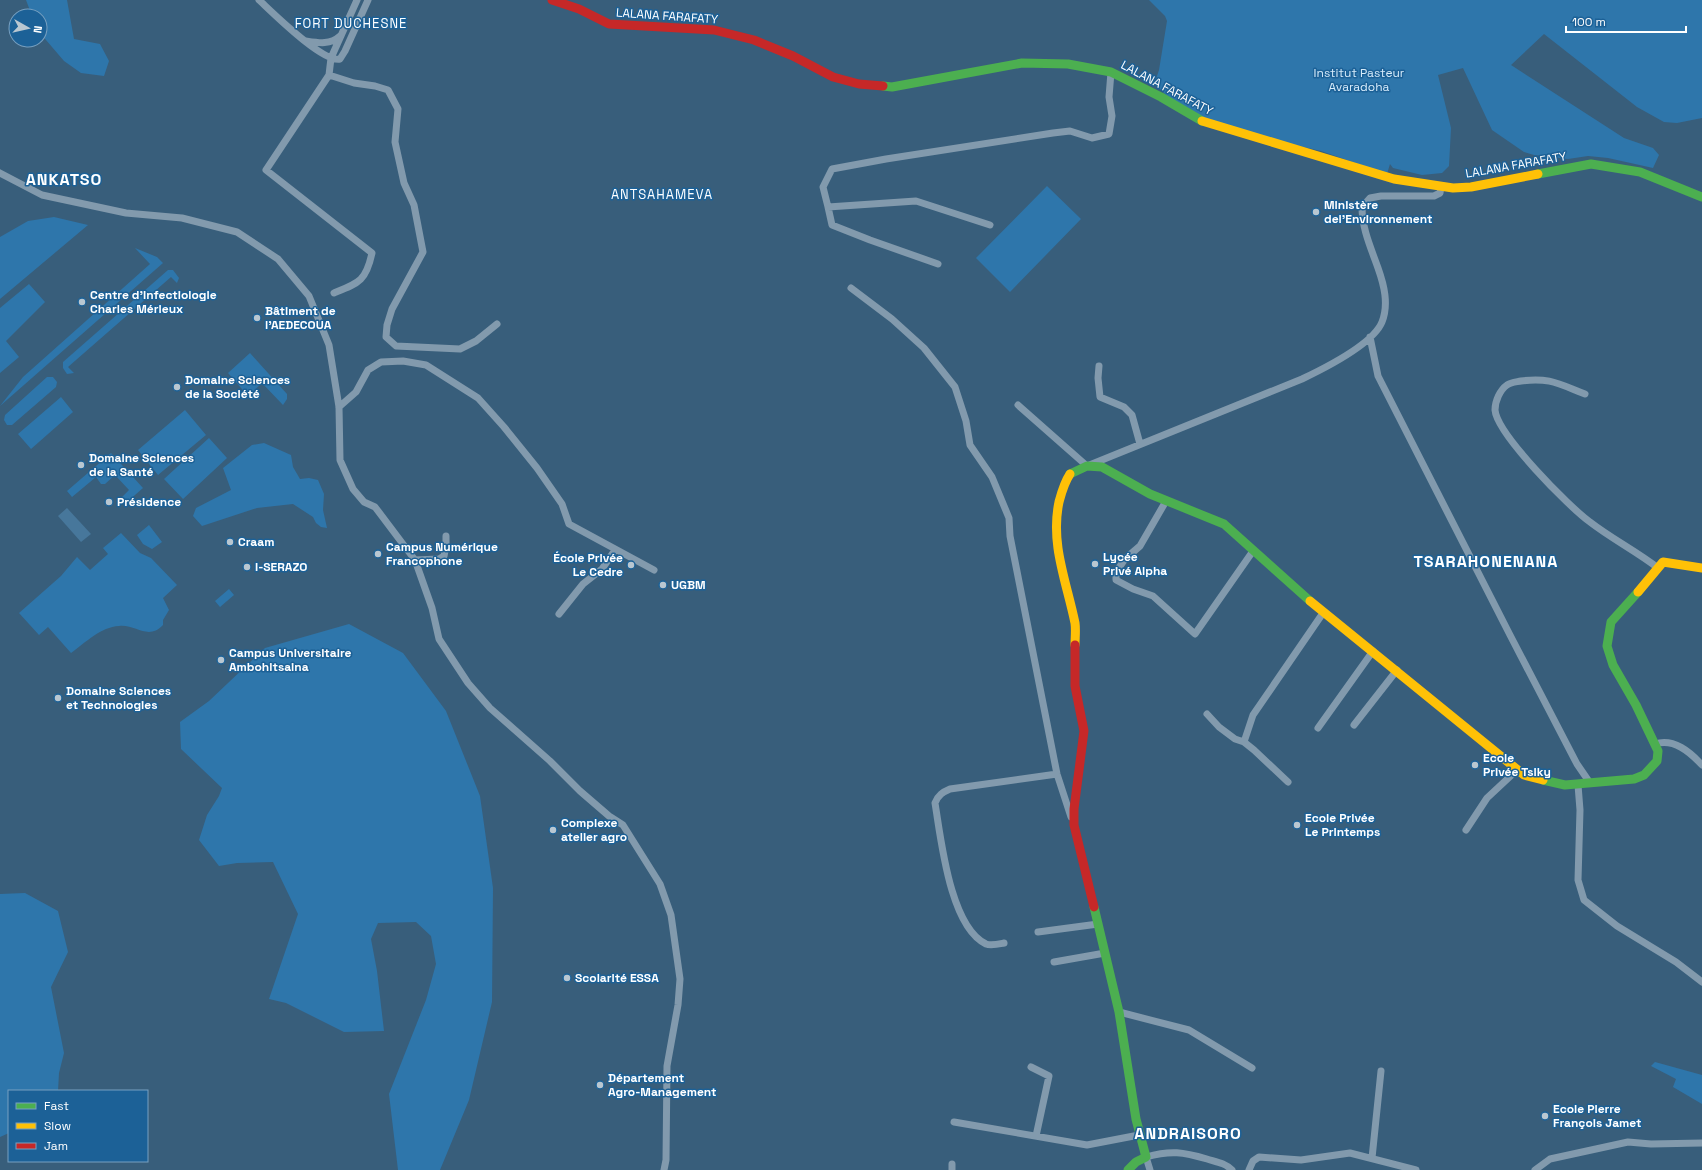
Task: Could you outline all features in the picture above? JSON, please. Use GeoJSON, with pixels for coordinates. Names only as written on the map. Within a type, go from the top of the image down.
{"type":"FeatureCollection","features":[{"type":"Feature","properties":{"kind":"street"},"geometry":{"type":"LineString","coordinates":[[259,0],[304,41],[336,60],[340,59],[368,0]]}},
{"type":"Feature","properties":{"kind":"street"},"geometry":{"type":"LineString","coordinates":[[334,293],[357,284],[368,270],[372,253],[266,170],[329,75],[331,58],[357,0]]}},
{"type":"Feature","properties":{"kind":"street","name":"LALANA FARAFATY"},"geometry":{"type":"LineString","coordinates":[[552,0],[579,9],[609,24],[714,30],[754,40],[793,56],[833,77],[859,84],[892,87],[1022,63],[1068,64],[1111,72],[1136,83],[1206,123],[1394,178],[1453,188],[1470,187],[1591,164],[1640,172],[1702,197]]}},
{"type":"Feature","properties":{"kind":"street"},"geometry":{"type":"LineString","coordinates":[[304,41],[318,43],[330,42],[342,34]]}},
{"type":"Feature","properties":{"kind":"street"},"geometry":{"type":"LineString","coordinates":[[938,264],[832,225],[823,187],[832,169],[1053,133],[1070,131],[1092,138],[1109,134],[1112,116],[1109,96],[1111,72]]}},
{"type":"Feature","properties":{"kind":"street"},"geometry":{"type":"LineString","coordinates":[[329,75],[388,90],[398,109],[395,142],[404,183],[414,205],[423,252],[392,309],[387,325],[386,337],[396,346],[460,348],[476,341],[497,324]]}},
{"type":"Feature","properties":{"kind":"street"},"geometry":{"type":"LineString","coordinates":[[0,174],[15,183],[42,195],[126,213],[182,218],[237,232],[278,259],[309,296],[329,345],[339,407],[340,460],[353,489],[364,502],[376,507],[415,560],[430,602],[439,639],[468,682],[490,708],[598,806],[623,825],[660,884],[671,916],[680,979],[678,1005],[667,1066],[666,1160],[664,1170]]}},
{"type":"Feature","properties":{"kind":"street"},"geometry":{"type":"LineString","coordinates":[[1074,825],[1074,809],[1084,731],[1075,686],[1074,621],[1058,553],[1056,530],[1058,508],[1063,485],[1070,474],[1087,466],[1330,366],[1370,337],[1382,322],[1385,294],[1383,282],[1365,233],[1362,207],[1370,198],[1381,196],[1434,196],[1440,193],[1441,186]]}},
{"type":"Feature","properties":{"kind":"street"},"geometry":{"type":"LineString","coordinates":[[828,207],[916,201],[990,225]]}},
{"type":"Feature","properties":{"kind":"street"},"geometry":{"type":"LineString","coordinates":[[851,288],[892,319],[924,348],[955,387],[966,422],[970,445],[992,478],[1009,518],[1010,536],[1057,774],[1074,825],[1119,1012],[1126,1063],[1140,1135],[1150,1170]]}},
{"type":"Feature","properties":{"kind":"street"},"geometry":{"type":"LineString","coordinates":[[1370,337],[1378,376],[1577,764],[1590,784]]}},
{"type":"Feature","properties":{"kind":"street"},"geometry":{"type":"LineString","coordinates":[[339,407],[356,392],[368,370],[381,362],[403,361],[426,365],[478,398],[504,427],[537,468],[562,504],[568,524],[654,570]]}},
{"type":"Feature","properties":{"kind":"street"},"geometry":{"type":"LineString","coordinates":[[1099,366],[1098,378],[1100,397],[1124,407],[1132,415],[1140,444]]}},
{"type":"Feature","properties":{"kind":"street"},"geometry":{"type":"LineString","coordinates":[[1585,394],[1544,380],[1512,383],[1506,386],[1499,396],[1495,410],[1505,431],[1549,485],[1589,521],[1615,540],[1639,553],[1658,568]]}},
{"type":"Feature","properties":{"kind":"street"},"geometry":{"type":"LineString","coordinates":[[1018,405],[1087,466],[1102,467],[1150,494],[1224,524],[1323,613],[1397,670],[1517,770],[1524,775],[1536,779],[1565,785],[1578,785],[1640,777],[1657,761],[1659,754],[1655,744],[1636,705],[1613,665],[1608,646],[1609,628],[1611,622],[1663,562],[1702,568]]}},
{"type":"Feature","properties":{"kind":"street"},"geometry":{"type":"LineString","coordinates":[[1166,501],[1140,546],[1126,559],[1116,572],[1116,580],[1133,589],[1153,596],[1194,634],[1253,551]]}},
{"type":"Feature","properties":{"kind":"street"},"geometry":{"type":"LineString","coordinates":[[415,560],[439,559],[444,556],[446,536]]}},
{"type":"Feature","properties":{"kind":"street"},"geometry":{"type":"LineString","coordinates":[[559,614],[583,584],[602,569],[615,550]]}},
{"type":"Feature","properties":{"kind":"street"},"geometry":{"type":"LineString","coordinates":[[1244,742],[1253,715],[1323,613]]}},
{"type":"Feature","properties":{"kind":"street"},"geometry":{"type":"LineString","coordinates":[[1318,728],[1373,651]]}},
{"type":"Feature","properties":{"kind":"street"},"geometry":{"type":"LineString","coordinates":[[1354,725],[1397,670]]}},
{"type":"Feature","properties":{"kind":"street"},"geometry":{"type":"LineString","coordinates":[[1206,714],[1219,727],[1235,739],[1244,742],[1288,782]]}},
{"type":"Feature","properties":{"kind":"street"},"geometry":{"type":"LineString","coordinates":[[1655,744],[1666,742],[1674,744],[1695,758],[1702,765]]}},
{"type":"Feature","properties":{"kind":"street"},"geometry":{"type":"LineString","coordinates":[[1466,830],[1487,798],[1517,770]]}},
{"type":"Feature","properties":{"kind":"street"},"geometry":{"type":"LineString","coordinates":[[1004,943],[988,945],[969,930],[952,893],[935,803],[936,799],[940,794],[950,789],[1057,774]]}},
{"type":"Feature","properties":{"kind":"street"},"geometry":{"type":"LineString","coordinates":[[1578,785],[1580,810],[1578,880],[1584,900],[1617,926],[1676,962],[1702,982]]}},
{"type":"Feature","properties":{"kind":"street"},"geometry":{"type":"LineString","coordinates":[[1038,932],[1098,924]]}},
{"type":"Feature","properties":{"kind":"street"},"geometry":{"type":"LineString","coordinates":[[1054,962],[1105,953]]}},
{"type":"Feature","properties":{"kind":"street"},"geometry":{"type":"LineString","coordinates":[[1119,1012],[1189,1030],[1252,1068]]}},
{"type":"Feature","properties":{"kind":"street"},"geometry":{"type":"LineString","coordinates":[[1031,1067],[1049,1076],[1036,1136]]}},
{"type":"Feature","properties":{"kind":"street"},"geometry":{"type":"LineString","coordinates":[[1372,1158],[1380,1071]]}},
{"type":"Feature","properties":{"kind":"street"},"geometry":{"type":"LineString","coordinates":[[954,1122],[1087,1145],[1140,1135]]}},
{"type":"Feature","properties":{"kind":"street"},"geometry":{"type":"LineString","coordinates":[[1536,1170],[1550,1159],[1628,1142],[1651,1144],[1702,1144]]}},
{"type":"Feature","properties":{"kind":"street"},"geometry":{"type":"LineString","coordinates":[[1128,1170],[1136,1162],[1162,1152],[1183,1152],[1226,1164],[1232,1170]]}},
{"type":"Feature","properties":{"kind":"street"},"geometry":{"type":"LineString","coordinates":[[1250,1170],[1253,1161],[1260,1157],[1301,1160],[1350,1153],[1416,1170]]}},
{"type":"Feature","properties":{"kind":"green space"},"geometry":{"type":"Polygon","coordinates":[[[26,0],[67,0],[74,39],[100,44],[109,61],[104,76],[81,73],[64,61],[48,42],[48,8],[29,8],[26,0]]]}},
{"type":"Feature","properties":{"kind":"green space","name":"Institut Pasteur Avaradoha"},"geometry":{"type":"Polygon","coordinates":[[[1149,0],[1702,0],[1702,118],[1677,123],[1664,122],[1637,107],[1544,34],[1511,65],[1624,138],[1653,148],[1659,155],[1653,168],[1608,158],[1588,156],[1568,159],[1534,155],[1524,152],[1492,130],[1463,68],[1438,75],[1451,128],[1449,166],[1442,173],[1422,175],[1393,168],[1390,164],[1387,174],[1321,151],[1273,140],[1204,119],[1167,96],[1158,87],[1156,79],[1159,70],[1167,21],[1165,16],[1149,0]]]}},
{"type":"Feature","properties":{"kind":"green space"},"geometry":{"type":"Polygon","coordinates":[[[1047,186],[1081,219],[1010,292],[976,258],[1047,186]]]}},
{"type":"Feature","properties":{"kind":"green space"},"geometry":{"type":"Polygon","coordinates":[[[54,217],[88,225],[0,299],[0,237],[28,221],[54,217]]]}},
{"type":"Feature","properties":{"kind":"green space"},"geometry":{"type":"Polygon","coordinates":[[[135,248],[157,257],[163,263],[0,406],[23,377],[150,264],[135,248]]]}},
{"type":"Feature","properties":{"kind":"green space"},"geometry":{"type":"Polygon","coordinates":[[[168,270],[173,270],[179,278],[177,283],[171,277],[68,367],[74,373],[67,374],[63,368],[63,362],[168,270]]]}},
{"type":"Feature","properties":{"kind":"green space"},"geometry":{"type":"Polygon","coordinates":[[[29,284],[45,302],[6,341],[19,357],[0,373],[0,308],[29,284]]]}},
{"type":"Feature","properties":{"kind":"green space"},"geometry":{"type":"Polygon","coordinates":[[[250,353],[287,394],[287,399],[283,405],[262,383],[248,396],[228,373],[250,353]]]}},
{"type":"Feature","properties":{"kind":"green space"},"geometry":{"type":"Polygon","coordinates":[[[47,377],[53,377],[57,382],[56,387],[12,425],[7,425],[4,420],[5,415],[47,377]]]}},
{"type":"Feature","properties":{"kind":"green space"},"geometry":{"type":"Polygon","coordinates":[[[61,397],[73,412],[31,449],[18,434],[61,397]]]}},
{"type":"Feature","properties":{"kind":"green space"},"geometry":{"type":"Polygon","coordinates":[[[185,410],[206,435],[158,475],[138,450],[185,410]]]}},
{"type":"Feature","properties":{"kind":"green space"},"geometry":{"type":"Polygon","coordinates":[[[209,438],[227,458],[183,499],[164,479],[209,438]]]}},
{"type":"Feature","properties":{"kind":"green space"},"geometry":{"type":"Polygon","coordinates":[[[264,443],[291,455],[293,467],[300,479],[309,478],[318,480],[324,494],[323,510],[327,528],[321,527],[316,523],[313,517],[293,504],[257,508],[202,526],[193,516],[196,508],[231,490],[223,468],[252,445],[264,443]]]}},
{"type":"Feature","properties":{"kind":"green space"},"geometry":{"type":"Polygon","coordinates":[[[111,453],[143,488],[127,502],[122,497],[129,490],[115,475],[105,484],[101,484],[96,477],[72,497],[67,491],[111,453]]]}},
{"type":"Feature","properties":{"kind":"green space"},"geometry":{"type":"Polygon","coordinates":[[[149,525],[162,542],[152,549],[143,544],[137,535],[149,525]]]}},
{"type":"Feature","properties":{"kind":"green space"},"geometry":{"type":"Polygon","coordinates":[[[121,533],[140,553],[151,558],[177,585],[163,598],[169,610],[163,620],[163,625],[158,630],[152,632],[125,626],[112,627],[100,632],[71,653],[48,627],[39,635],[19,613],[61,576],[77,557],[90,570],[108,554],[103,548],[121,533]]]}},
{"type":"Feature","properties":{"kind":"green space"},"geometry":{"type":"Polygon","coordinates":[[[229,589],[234,595],[220,607],[215,601],[229,589]]]}},
{"type":"Feature","properties":{"kind":"green space"},"geometry":{"type":"Polygon","coordinates":[[[349,624],[403,653],[446,711],[480,796],[493,888],[492,1002],[469,1100],[440,1170],[398,1170],[389,1094],[426,1000],[436,964],[431,936],[416,922],[378,923],[371,939],[377,971],[384,1031],[344,1032],[286,1003],[269,999],[298,914],[273,862],[237,863],[219,866],[199,840],[207,815],[219,796],[222,788],[181,749],[180,722],[209,701],[265,648],[349,624]]]}},
{"type":"Feature","properties":{"kind":"green space"},"geometry":{"type":"Polygon","coordinates":[[[25,893],[58,911],[68,952],[51,987],[64,1053],[59,1073],[58,1090],[8,1090],[8,1133],[0,1137],[0,894],[25,893]]]}},
{"type":"Feature","properties":{"kind":"green space"},"geometry":{"type":"Polygon","coordinates":[[[1655,1062],[1702,1075],[1702,1104],[1673,1087],[1676,1079],[1651,1066],[1655,1062]]]}},
{"type":"Feature","properties":{"kind":"shaded area"},"geometry":{"type":"Polygon","coordinates":[[[67,508],[91,534],[81,542],[58,516],[67,508]]]}},
{"type":"Feature","properties":{"kind":"traffic: fast"},"geometry":{"type":"LineString","coordinates":[[883,86],[892,87],[1022,63],[1068,64],[1111,72],[1161,97],[1202,121]]}},
{"type":"Feature","properties":{"kind":"traffic: fast"},"geometry":{"type":"LineString","coordinates":[[1538,174],[1591,164],[1640,172],[1702,197]]}},
{"type":"Feature","properties":{"kind":"traffic: fast"},"geometry":{"type":"LineString","coordinates":[[1070,474],[1087,466],[1102,467],[1150,494],[1224,524],[1310,601]]}},
{"type":"Feature","properties":{"kind":"traffic: fast"},"geometry":{"type":"LineString","coordinates":[[1543,780],[1565,785],[1634,779],[1644,775],[1657,761],[1658,751],[1636,705],[1613,665],[1607,646],[1611,622],[1638,592]]}},
{"type":"Feature","properties":{"kind":"traffic: fast"},"geometry":{"type":"LineString","coordinates":[[1094,907],[1119,1012],[1136,1119],[1146,1157],[1136,1162],[1128,1170]]}},
{"type":"Feature","properties":{"kind":"traffic: slow"},"geometry":{"type":"LineString","coordinates":[[1202,121],[1394,179],[1453,188],[1471,187],[1538,174]]}},
{"type":"Feature","properties":{"kind":"traffic: slow"},"geometry":{"type":"LineString","coordinates":[[1070,474],[1062,491],[1059,502],[1057,533],[1058,548],[1075,623],[1075,645]]}},
{"type":"Feature","properties":{"kind":"traffic: slow"},"geometry":{"type":"LineString","coordinates":[[1638,592],[1663,562],[1702,568]]}},
{"type":"Feature","properties":{"kind":"traffic: slow"},"geometry":{"type":"LineString","coordinates":[[1310,601],[1524,775],[1543,780]]}},
{"type":"Feature","properties":{"kind":"traffic: jam"},"geometry":{"type":"LineString","coordinates":[[552,0],[579,9],[609,24],[714,30],[754,40],[793,56],[833,77],[859,84],[883,86]]}},
{"type":"Feature","properties":{"kind":"traffic: jam"},"geometry":{"type":"LineString","coordinates":[[1075,645],[1075,686],[1084,731],[1074,809],[1074,825],[1094,907]]}},
{"type":"Feature","properties":{"kind":"place","name":"Ministère del'Environnement"},"geometry":{"type":"Point","coordinates":[1316,212]}},
{"type":"Feature","properties":{"kind":"place","name":"Centre d'Infectiologie Charles Mérieux"},"geometry":{"type":"Point","coordinates":[82,302]}},
{"type":"Feature","properties":{"kind":"place","name":"Bâtiment de l'AEDECOUA"},"geometry":{"type":"Point","coordinates":[257,318]}},
{"type":"Feature","properties":{"kind":"place","name":"Domaine Sciences de la Société"},"geometry":{"type":"Point","coordinates":[177,387]}},
{"type":"Feature","properties":{"kind":"place","name":"Domaine Sciences de la Santé"},"geometry":{"type":"Point","coordinates":[81,465]}},
{"type":"Feature","properties":{"kind":"place","name":"Présidence"},"geometry":{"type":"Point","coordinates":[109,502]}},
{"type":"Feature","properties":{"kind":"place","name":"Craam"},"geometry":{"type":"Point","coordinates":[230,542]}},
{"type":"Feature","properties":{"kind":"place","name":"Campus Numérique Francophone"},"geometry":{"type":"Point","coordinates":[378,554]}},
{"type":"Feature","properties":{"kind":"place","name":"Lycée Privé Alpha"},"geometry":{"type":"Point","coordinates":[1095,564]}},
{"type":"Feature","properties":{"kind":"place","name":"École Privée Le Cedre"},"geometry":{"type":"Point","coordinates":[631,565]}},
{"type":"Feature","properties":{"kind":"place","name":"I-SERAZO"},"geometry":{"type":"Point","coordinates":[247,567]}},
{"type":"Feature","properties":{"kind":"place","name":"UGBM"},"geometry":{"type":"Point","coordinates":[663,585]}},
{"type":"Feature","properties":{"kind":"place","name":"Campus Universitaire Ambohitsaina"},"geometry":{"type":"Point","coordinates":[221,660]}},
{"type":"Feature","properties":{"kind":"place","name":"Domaine Sciences et Technologies"},"geometry":{"type":"Point","coordinates":[58,698]}},
{"type":"Feature","properties":{"kind":"place","name":"Ecole Privée Tsiky"},"geometry":{"type":"Point","coordinates":[1475,765]}},
{"type":"Feature","properties":{"kind":"place","name":"Ecole Privée Le Printemps"},"geometry":{"type":"Point","coordinates":[1297,825]}},
{"type":"Feature","properties":{"kind":"place","name":"Complexe atelier agro"},"geometry":{"type":"Point","coordinates":[553,830]}},
{"type":"Feature","properties":{"kind":"place","name":"Scolarité ESSA"},"geometry":{"type":"Point","coordinates":[567,978]}},
{"type":"Feature","properties":{"kind":"place","name":"Département Agro-Management"},"geometry":{"type":"Point","coordinates":[600,1085]}},
{"type":"Feature","properties":{"kind":"place","name":"Ecole Pierre François Jamet"},"geometry":{"type":"Point","coordinates":[1545,1116]}},
{"type":"Feature","properties":{"kind":"district","name":"FORT DUCHESNE"},"geometry":{"type":"Point","coordinates":[351,23]}},
{"type":"Feature","properties":{"kind":"district","name":"ANKATSO"},"geometry":{"type":"Point","coordinates":[64,179]}},
{"type":"Feature","properties":{"kind":"district","name":"ANTSAHAMEVA"},"geometry":{"type":"Point","coordinates":[662,194]}},
{"type":"Feature","properties":{"kind":"district","name":"TSARAHONENANA"},"geometry":{"type":"Point","coordinates":[1486,561]}},
{"type":"Feature","properties":{"kind":"district","name":"ANDRAISORO"},"geometry":{"type":"Point","coordinates":[1188,1133]}}]}
